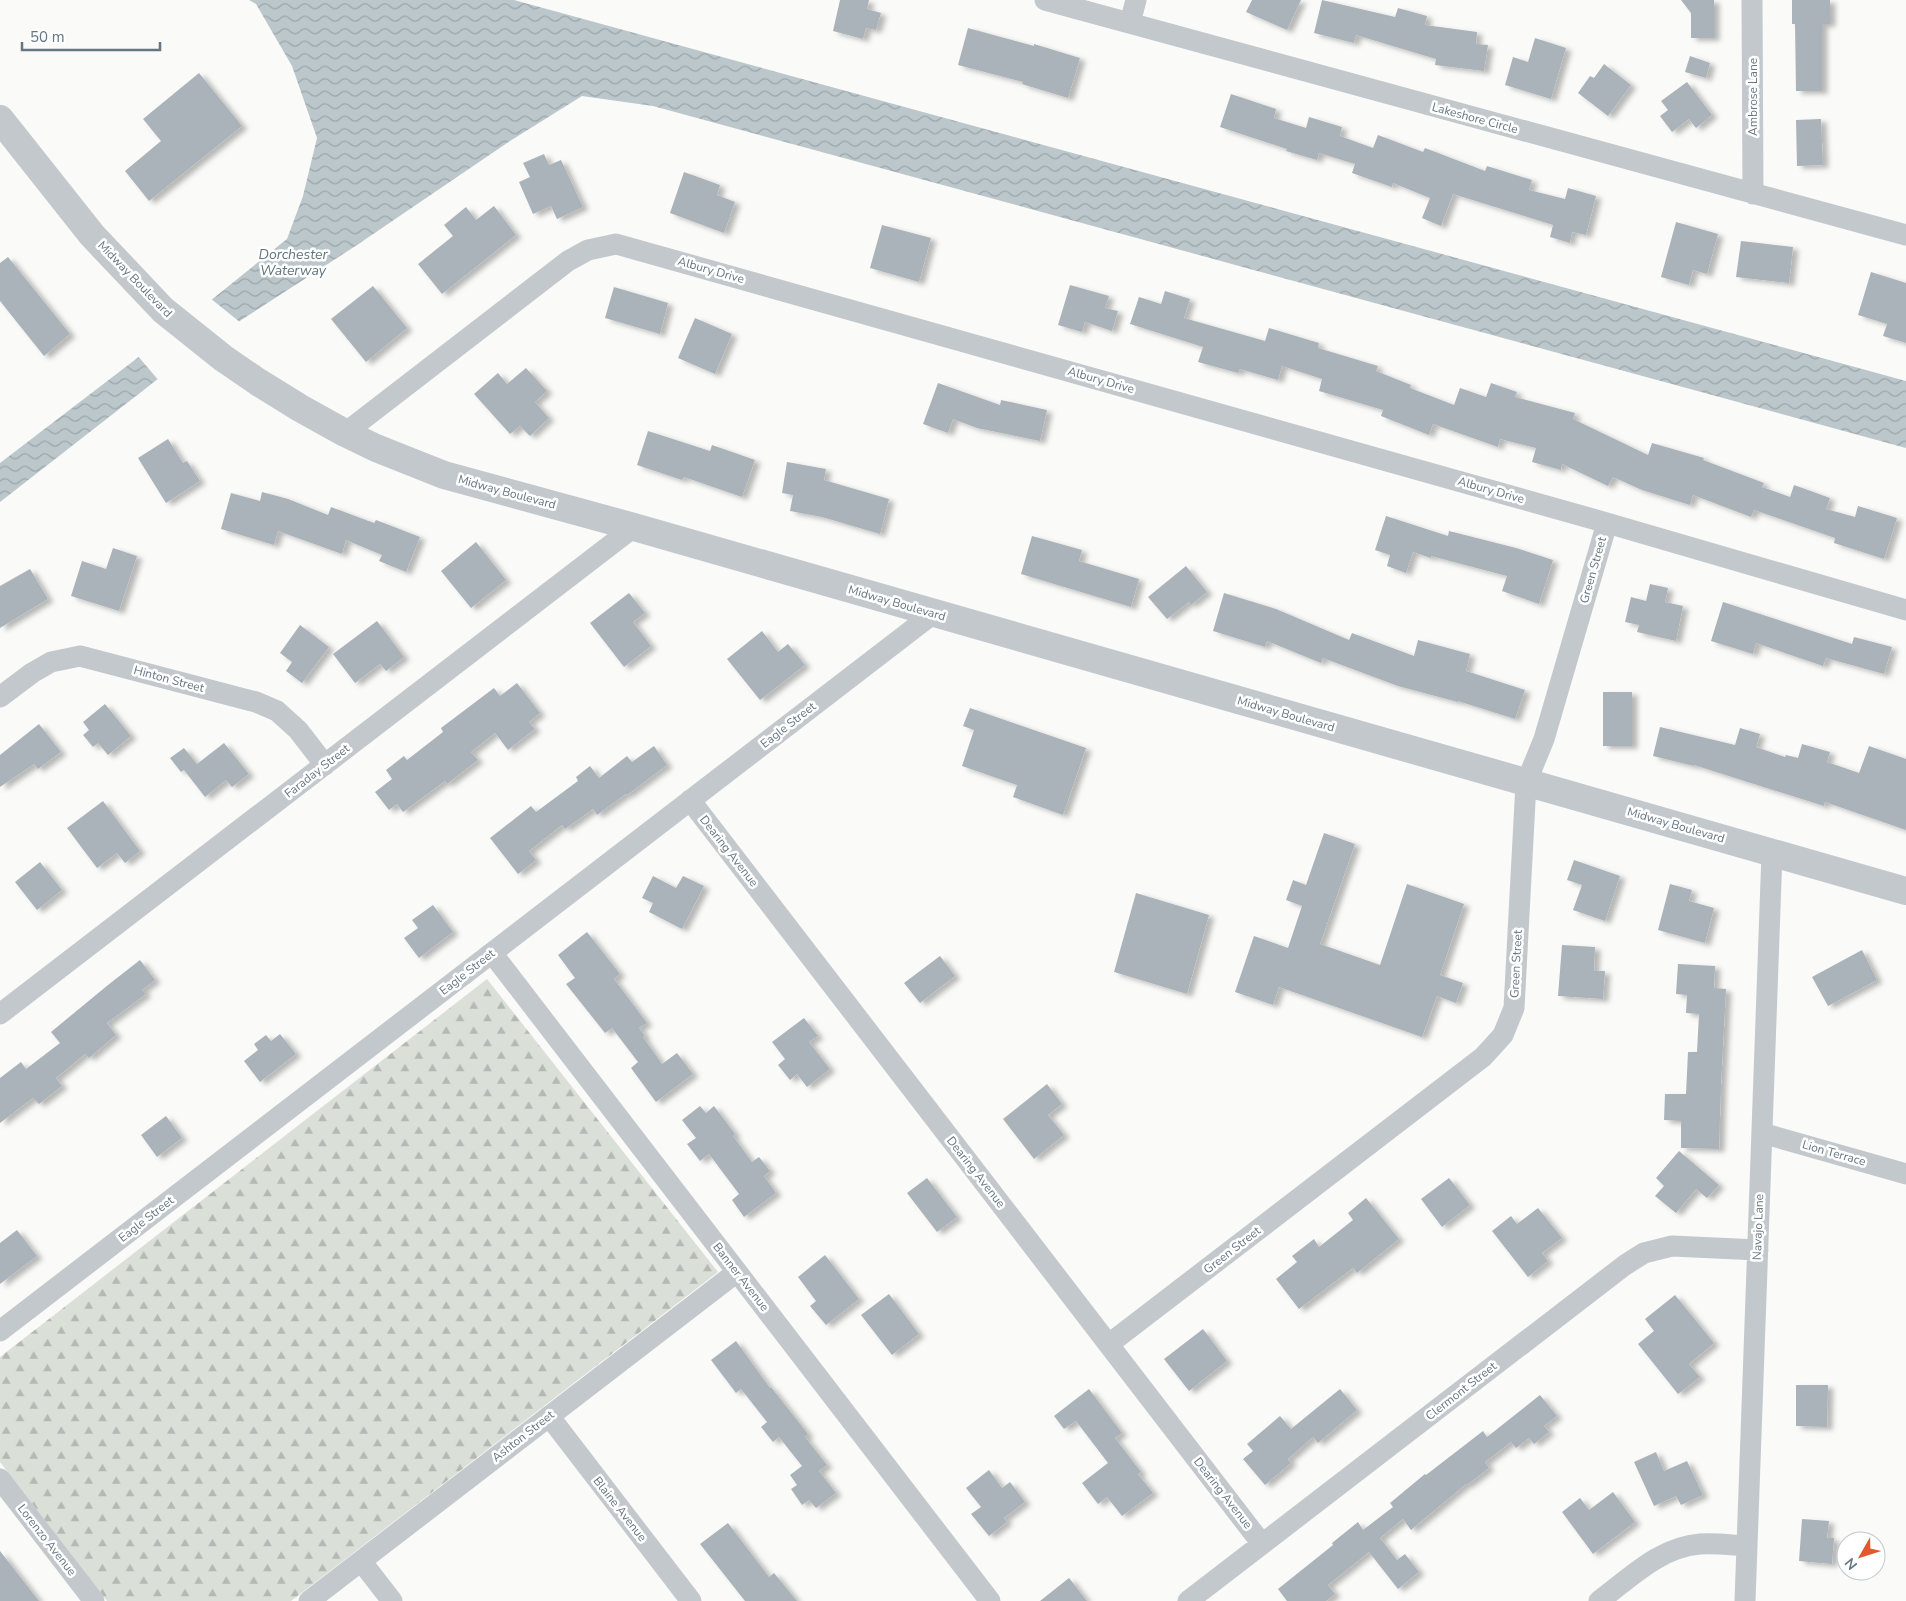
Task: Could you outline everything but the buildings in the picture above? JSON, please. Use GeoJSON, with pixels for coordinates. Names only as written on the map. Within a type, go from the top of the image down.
{"type":"FeatureCollection","features":[{"type":"Feature","properties":{"kind":"street","name":"Lakeshore Circle"},"geometry":{"type":"LineString","coordinates":[[1045,0],[1906,235]]}},
{"type":"Feature","properties":{"kind":"street"},"geometry":{"type":"LineString","coordinates":[[1130,23],[1136,0]]}},
{"type":"Feature","properties":{"kind":"street","name":"Ambrose Lane"},"geometry":{"type":"LineString","coordinates":[[1752,0],[1753,194]]}},
{"type":"Feature","properties":{"kind":"street","name":"Midway Boulevard"},"geometry":{"type":"LineString","coordinates":[[0,120],[92,235],[163,310],[223,358],[300,408],[376,448],[444,475],[634,527],[1906,891]]}},
{"type":"Feature","properties":{"kind":"street","name":"Albury Drive"},"geometry":{"type":"LineString","coordinates":[[345,433],[568,261],[588,250],[616,244],[1607,523],[1906,610]]}},
{"type":"Feature","properties":{"kind":"street","name":"Green Street"},"geometry":{"type":"LineString","coordinates":[[1109,1344],[1483,1057],[1503,1035],[1514,1008],[1526,782],[1544,739],[1607,523]]}},
{"type":"Feature","properties":{"kind":"street","name":"Faraday Street"},"geometry":{"type":"LineString","coordinates":[[0,1014],[634,527]]}},
{"type":"Feature","properties":{"kind":"street","name":"Eagle Street"},"geometry":{"type":"LineString","coordinates":[[0,1332],[934,613]]}},
{"type":"Feature","properties":{"kind":"street","name":"Hinton Street"},"geometry":{"type":"LineString","coordinates":[[0,698],[32,673],[51,662],[80,656],[256,702],[277,711],[298,730],[325,765]]}},
{"type":"Feature","properties":{"kind":"street","name":"Dearing Avenue"},"geometry":{"type":"LineString","coordinates":[[690,800],[1262,1544]]}},
{"type":"Feature","properties":{"kind":"street","name":"Navajo Lane"},"geometry":{"type":"LineString","coordinates":[[1744,1601],[1772,853]]}},
{"type":"Feature","properties":{"kind":"street","name":"Banner Avenue"},"geometry":{"type":"LineString","coordinates":[[492,953],[990,1601]]}},
{"type":"Feature","properties":{"kind":"street","name":"Lion Terrace"},"geometry":{"type":"LineString","coordinates":[[1762,1133],[1906,1174]]}},
{"type":"Feature","properties":{"kind":"street","name":"Clermont Street"},"geometry":{"type":"LineString","coordinates":[[1188,1601],[1617,1271],[1644,1253],[1672,1246],[1758,1250]]}},
{"type":"Feature","properties":{"kind":"street","name":"Ashton Street"},"geometry":{"type":"LineString","coordinates":[[309,1601],[737,1272]]}},
{"type":"Feature","properties":{"kind":"street","name":"Blaine Avenue"},"geometry":{"type":"LineString","coordinates":[[549,1416],[691,1601]]}},
{"type":"Feature","properties":{"kind":"street","name":"Lorenzo Avenue"},"geometry":{"type":"LineString","coordinates":[[0,1479],[94,1601]]}},
{"type":"Feature","properties":{"kind":"street"},"geometry":{"type":"LineString","coordinates":[[1599,1601],[1651,1561],[1671,1550],[1699,1544],[1746,1546]]}},
{"type":"Feature","properties":{"kind":"street"},"geometry":{"type":"LineString","coordinates":[[361,1560],[392,1601]]}},
{"type":"Feature","properties":{"kind":"green space"},"geometry":{"type":"Polygon","coordinates":[[[487,979],[718,1272],[291,1601],[107,1601],[0,1462],[0,1357],[487,979]]]}},
{"type":"Feature","properties":{"kind":"water","name":"Dorchester Waterway"},"geometry":{"type":"Polygon","coordinates":[[[249,0],[514,0],[1906,381],[1906,448],[653,106],[582,96],[510,141],[357,245],[195,350],[0,502],[0,463],[174,330],[287,239],[303,196],[317,138],[292,66],[256,4],[249,0]]]}},
{"type":"Feature","properties":{"kind":"pier"},"geometry":{"type":"Polygon","coordinates":[[[210,298],[241,323],[196,352],[160,382],[137,355],[210,298]]]}}]}
